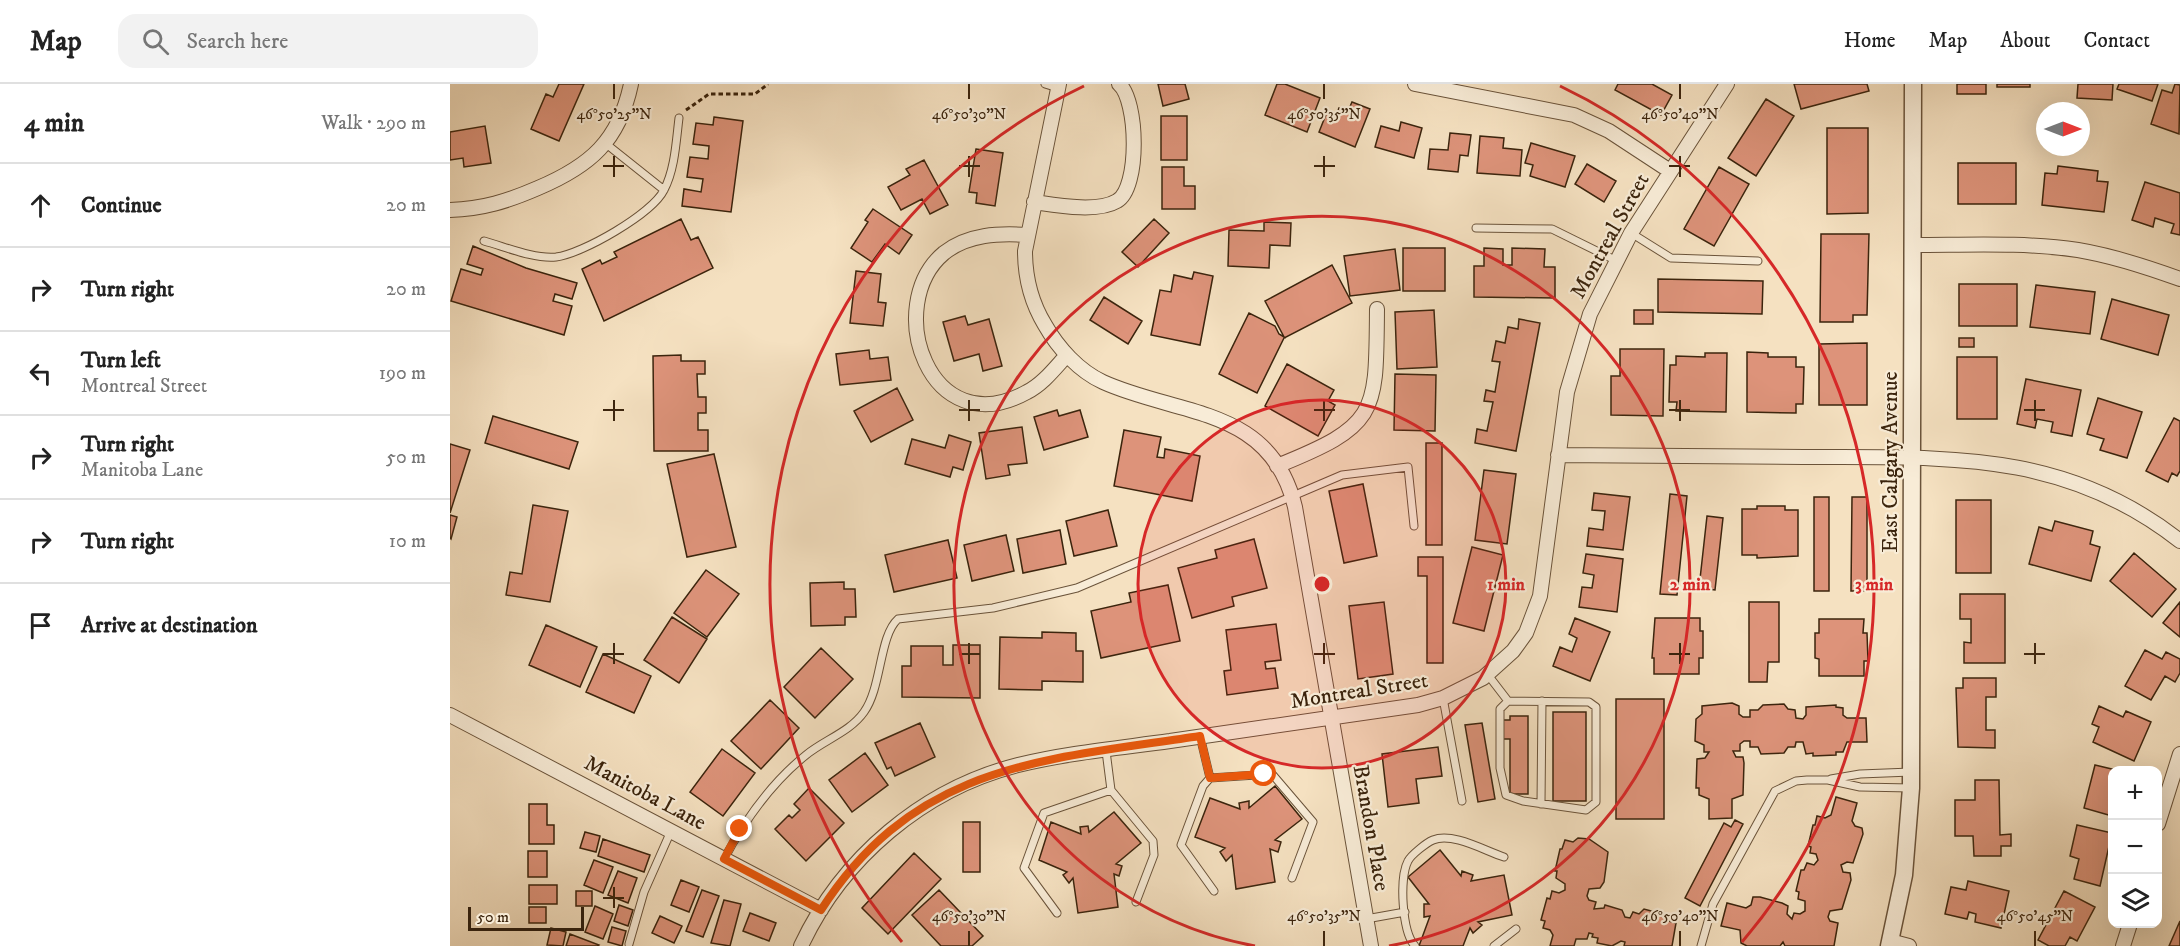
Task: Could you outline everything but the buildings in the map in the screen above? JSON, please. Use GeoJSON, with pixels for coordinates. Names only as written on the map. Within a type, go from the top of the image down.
{"type":"FeatureCollection","features":[{"type":"Feature","properties":{"kind":"street"},"geometry":{"type":"LineString","coordinates":[[450,210],[476,209],[519,197],[567,176],[592,159],[619,122],[632,84]]}},
{"type":"Feature","properties":{"kind":"street"},"geometry":{"type":"LineString","coordinates":[[1034,202],[1094,206],[1107,205],[1123,197],[1132,180],[1132,120],[1128,99],[1119,84]]}},
{"type":"Feature","properties":{"kind":"street"},"geometry":{"type":"LineString","coordinates":[[1415,84],[1485,90],[1586,119],[1670,171]]}},
{"type":"Feature","properties":{"kind":"street","name":"Montreal Street"},"geometry":{"type":"LineString","coordinates":[[801,946],[821,910],[845,876],[875,844],[909,817],[956,789],[1017,765],[1418,705],[1463,690],[1488,675],[1519,642],[1540,596],[1568,392],[1578,348],[1590,314],[1615,260],[1727,84]]}},
{"type":"Feature","properties":{"kind":"street","name":"East Calgary Avenue"},"geometry":{"type":"LineString","coordinates":[[1890,944],[1904,875],[1911,780],[1913,84]]}},
{"type":"Feature","properties":{"kind":"street","name":"Brandon Place"},"geometry":{"type":"LineString","coordinates":[[1054,85],[1028,235],[1025,267],[1033,302],[1048,332],[1067,355],[1101,381],[1198,410],[1227,422],[1255,441],[1277,466],[1292,496],[1371,946]]}},
{"type":"Feature","properties":{"kind":"street"},"geometry":{"type":"LineString","coordinates":[[1028,235],[991,234],[977,237],[946,251],[935,262],[927,276],[918,313],[918,332],[926,366],[933,379],[951,394],[965,399],[987,402],[1016,398],[1029,391],[1067,355]]}},
{"type":"Feature","properties":{"kind":"street"},"geometry":{"type":"LineString","coordinates":[[1913,245],[2033,245],[2065,249],[2119,259],[2180,279]]}},
{"type":"Feature","properties":{"kind":"street"},"geometry":{"type":"LineString","coordinates":[[1277,466],[1347,433],[1366,412],[1376,381],[1377,309]]}},
{"type":"Feature","properties":{"kind":"street"},"geometry":{"type":"LineString","coordinates":[[1558,455],[1912,458],[1978,461],[2050,474],[2118,501],[2149,518],[2180,541]]}},
{"type":"Feature","properties":{"kind":"street","name":"Manitoba Lane"},"geometry":{"type":"LineString","coordinates":[[450,715],[821,910]]}},
{"type":"Feature","properties":{"kind":"street"},"geometry":{"type":"LineString","coordinates":[[2158,820],[2180,754]]}},
{"type":"Feature","properties":{"kind":"street"},"geometry":{"type":"LineString","coordinates":[[2123,946],[2129,928]]}},
{"type":"Feature","properties":{"kind":"street"},"geometry":{"type":"LineString","coordinates":[[1890,944],[1909,946]]}},
{"type":"Feature","properties":{"kind":"lane"},"geometry":{"type":"LineString","coordinates":[[484,241],[544,256],[566,255],[638,218],[657,202],[670,176],[680,118]]}},
{"type":"Feature","properties":{"kind":"lane"},"geometry":{"type":"LineString","coordinates":[[605,143],[664,190]]}},
{"type":"Feature","properties":{"kind":"lane"},"geometry":{"type":"LineString","coordinates":[[1476,228],[1552,229],[1615,260]]}},
{"type":"Feature","properties":{"kind":"lane"},"geometry":{"type":"LineString","coordinates":[[1631,234],[1671,258],[1758,261]]}},
{"type":"Feature","properties":{"kind":"lane"},"geometry":{"type":"LineString","coordinates":[[724,859],[745,822],[785,774],[808,753],[849,728],[864,712],[874,693],[890,630],[898,619],[993,608],[1077,588],[1212,533],[1342,476],[1408,467],[1414,526]]}},
{"type":"Feature","properties":{"kind":"lane"},"geometry":{"type":"LineString","coordinates":[[1488,675],[1508,701]]}},
{"type":"Feature","properties":{"kind":"lane"},"geometry":{"type":"LineString","coordinates":[[1443,698],[1462,801]]}},
{"type":"Feature","properties":{"kind":"lane"},"geometry":{"type":"LineString","coordinates":[[1508,701],[1542,701],[1589,702],[1596,707],[1596,802],[1586,810],[1541,804],[1506,795],[1500,768],[1500,709],[1508,701]]}},
{"type":"Feature","properties":{"kind":"lane"},"geometry":{"type":"LineString","coordinates":[[1541,804],[1542,701]]}},
{"type":"Feature","properties":{"kind":"lane"},"geometry":{"type":"LineString","coordinates":[[1200,736],[1210,778]]}},
{"type":"Feature","properties":{"kind":"lane"},"geometry":{"type":"LineString","coordinates":[[1106,750],[1112,790],[1153,841],[1154,855],[1136,903]]}},
{"type":"Feature","properties":{"kind":"lane"},"geometry":{"type":"LineString","coordinates":[[1214,891],[1181,845],[1203,786],[1210,778],[1272,774],[1310,816],[1312,829],[1292,878]]}},
{"type":"Feature","properties":{"kind":"lane"},"geometry":{"type":"LineString","coordinates":[[1701,946],[1713,904],[1775,791],[1796,780],[1828,780],[1860,774],[1911,780]]}},
{"type":"Feature","properties":{"kind":"lane"},"geometry":{"type":"LineString","coordinates":[[1828,780],[1860,787],[1911,780]]}},
{"type":"Feature","properties":{"kind":"lane"},"geometry":{"type":"LineString","coordinates":[[1057,913],[1024,868],[1044,813],[1112,790]]}},
{"type":"Feature","properties":{"kind":"lane"},"geometry":{"type":"LineString","coordinates":[[629,944],[644,892],[672,831]]}},
{"type":"Feature","properties":{"kind":"lane"},"geometry":{"type":"LineString","coordinates":[[1415,946],[1405,912],[1402,880],[1408,859],[1433,840],[1451,839],[1504,857]]}},
{"type":"Feature","properties":{"kind":"lane"},"geometry":{"type":"LineString","coordinates":[[1365,919],[1405,912]]}},
{"type":"Feature","properties":{"kind":"lane"},"geometry":{"type":"LineString","coordinates":[[1494,946],[1516,929]]}},
{"type":"Feature","properties":{"kind":"path"},"geometry":{"type":"LineString","coordinates":[[680,118],[701,97],[709,94],[755,94],[768,84]]}},
{"type":"Feature","properties":{"kind":"route"},"geometry":{"type":"LineString","coordinates":[[740,829],[724,859],[821,910],[858,860],[891,829],[956,789],[1017,765],[1200,736],[1203,757],[1210,778],[1264,774]]}}]}
